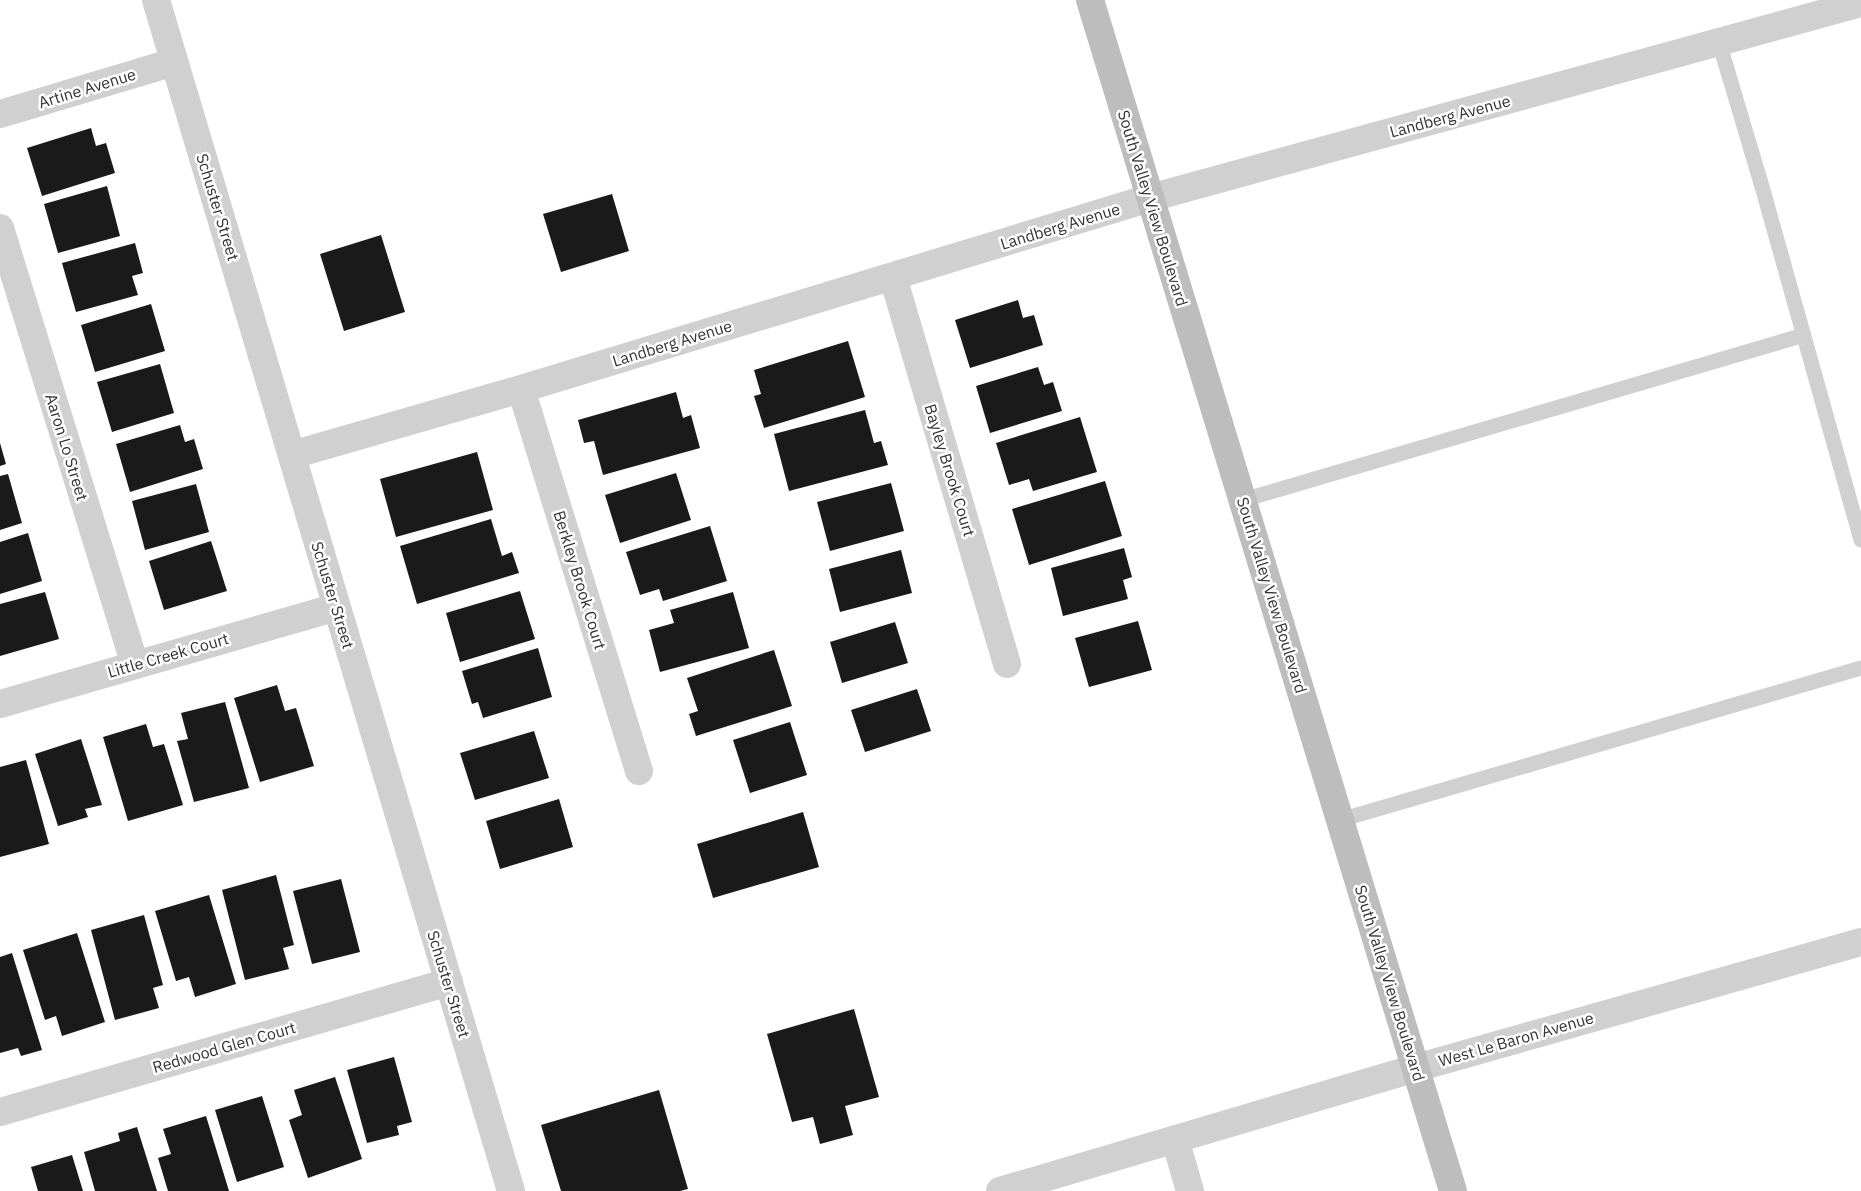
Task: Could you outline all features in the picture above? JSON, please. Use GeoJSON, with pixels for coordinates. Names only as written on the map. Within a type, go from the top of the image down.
{"type":"FeatureCollection","features":[{"type":"Feature","properties":{"kind":"main road","name":"South Valley View Boulevard"},"geometry":{"type":"LineString","coordinates":[[1090,0],[1453,1191]]}},
{"type":"Feature","properties":{"kind":"street","name":"Schuster Street"},"geometry":{"type":"LineString","coordinates":[[156,0],[511,1191]]}},
{"type":"Feature","properties":{"kind":"street","name":"Landberg Avenue"},"geometry":{"type":"LineString","coordinates":[[292,455],[521,389],[1150,198],[1861,3]]}},
{"type":"Feature","properties":{"kind":"street","name":"Artine Avenue"},"geometry":{"type":"LineString","coordinates":[[0,114],[174,62]]}},
{"type":"Feature","properties":{"kind":"street","name":"Aaron Lo Street"},"geometry":{"type":"LineString","coordinates":[[0,228],[135,665]]}},
{"type":"Feature","properties":{"kind":"street","name":"Bayley Brook Court"},"geometry":{"type":"LineString","coordinates":[[893,277],[1007,664]]}},
{"type":"Feature","properties":{"kind":"street","name":"Berkley Brook Court"},"geometry":{"type":"LineString","coordinates":[[521,389],[638,772]]}},
{"type":"Feature","properties":{"kind":"street","name":"Little Creek Court"},"geometry":{"type":"LineString","coordinates":[[0,704],[337,607]]}},
{"type":"Feature","properties":{"kind":"street","name":"West Le Baron Avenue"},"geometry":{"type":"LineString","coordinates":[[1000,1191],[1416,1068],[1861,942]]}},
{"type":"Feature","properties":{"kind":"street","name":"Redwood Glen Court"},"geometry":{"type":"LineString","coordinates":[[0,1112],[449,982]]}},
{"type":"Feature","properties":{"kind":"street"},"geometry":{"type":"LineString","coordinates":[[1175,1139],[1190,1191]]}},
{"type":"Feature","properties":{"kind":"lane"},"geometry":{"type":"LineString","coordinates":[[1719,42],[1861,540]]}},
{"type":"Feature","properties":{"kind":"lane"},"geometry":{"type":"LineString","coordinates":[[1242,500],[1804,335]]}},
{"type":"Feature","properties":{"kind":"lane"},"geometry":{"type":"LineString","coordinates":[[1340,820],[1861,668]]}},
{"type":"Feature","properties":{"kind":"building"},"geometry":{"type":"Polygon","coordinates":[[[91,128],[96,146],[106,143],[115,173],[42,196],[27,148],[91,128]]]}},
{"type":"Feature","properties":{"kind":"building"},"geometry":{"type":"Polygon","coordinates":[[[107,186],[120,236],[58,253],[44,204],[107,186]]]}},
{"type":"Feature","properties":{"kind":"building"},"geometry":{"type":"Polygon","coordinates":[[[612,194],[629,251],[561,272],[543,214],[612,194]]]}},
{"type":"Feature","properties":{"kind":"building"},"geometry":{"type":"Polygon","coordinates":[[[381,235],[405,312],[344,331],[320,254],[381,235]]]}},
{"type":"Feature","properties":{"kind":"building"},"geometry":{"type":"Polygon","coordinates":[[[135,243],[143,273],[132,276],[138,295],[76,312],[62,263],[135,243]]]}},
{"type":"Feature","properties":{"kind":"building"},"geometry":{"type":"Polygon","coordinates":[[[1018,300],[1023,318],[1034,315],[1043,345],[970,368],[955,320],[1018,300]]]}},
{"type":"Feature","properties":{"kind":"building"},"geometry":{"type":"Polygon","coordinates":[[[151,304],[165,351],[95,372],[81,325],[151,304]]]}},
{"type":"Feature","properties":{"kind":"building"},"geometry":{"type":"Polygon","coordinates":[[[848,341],[865,397],[764,428],[754,396],[761,394],[754,370],[848,341]]]}},
{"type":"Feature","properties":{"kind":"building"},"geometry":{"type":"Polygon","coordinates":[[[160,364],[174,413],[112,432],[97,382],[160,364]]]}},
{"type":"Feature","properties":{"kind":"building"},"geometry":{"type":"Polygon","coordinates":[[[1038,367],[1044,385],[1053,382],[1062,411],[990,433],[976,386],[1038,367]]]}},
{"type":"Feature","properties":{"kind":"building"},"geometry":{"type":"Polygon","coordinates":[[[676,392],[683,418],[691,415],[700,448],[603,475],[594,441],[584,443],[578,420],[676,392]]]}},
{"type":"Feature","properties":{"kind":"building"},"geometry":{"type":"Polygon","coordinates":[[[865,410],[874,443],[881,441],[888,465],[789,491],[774,434],[865,410]]]}},
{"type":"Feature","properties":{"kind":"building"},"geometry":{"type":"Polygon","coordinates":[[[1080,417],[1097,472],[1033,491],[1029,479],[1009,485],[996,443],[1080,417]]]}},
{"type":"Feature","properties":{"kind":"building"},"geometry":{"type":"Polygon","coordinates":[[[180,425],[185,442],[194,439],[203,469],[130,492],[116,444],[180,425]]]}},
{"type":"Feature","properties":{"kind":"building"},"geometry":{"type":"Polygon","coordinates":[[[0,443],[6,464],[0,466],[0,443]]]}},
{"type":"Feature","properties":{"kind":"building"},"geometry":{"type":"Polygon","coordinates":[[[477,452],[493,510],[396,537],[380,479],[477,452]]]}},
{"type":"Feature","properties":{"kind":"building"},"geometry":{"type":"Polygon","coordinates":[[[676,473],[691,520],[620,543],[605,495],[676,473]]]}},
{"type":"Feature","properties":{"kind":"building"},"geometry":{"type":"Polygon","coordinates":[[[8,474],[22,523],[0,530],[0,476],[8,474]]]}},
{"type":"Feature","properties":{"kind":"building"},"geometry":{"type":"Polygon","coordinates":[[[1105,481],[1122,536],[1029,565],[1012,509],[1105,481]]]}},
{"type":"Feature","properties":{"kind":"building"},"geometry":{"type":"Polygon","coordinates":[[[891,483],[904,531],[830,551],[817,502],[891,483]]]}},
{"type":"Feature","properties":{"kind":"building"},"geometry":{"type":"Polygon","coordinates":[[[196,484],[209,532],[145,550],[132,501],[196,484]]]}},
{"type":"Feature","properties":{"kind":"building"},"geometry":{"type":"Polygon","coordinates":[[[491,519],[502,556],[512,552],[519,573],[417,604],[400,546],[491,519]]]}},
{"type":"Feature","properties":{"kind":"building"},"geometry":{"type":"Polygon","coordinates":[[[710,526],[727,581],[663,601],[659,589],[640,595],[626,552],[710,526]]]}},
{"type":"Feature","properties":{"kind":"building"},"geometry":{"type":"Polygon","coordinates":[[[28,533],[42,581],[0,594],[0,542],[28,533]]]}},
{"type":"Feature","properties":{"kind":"building"},"geometry":{"type":"Polygon","coordinates":[[[211,541],[227,591],[164,610],[149,561],[211,541]]]}},
{"type":"Feature","properties":{"kind":"building"},"geometry":{"type":"Polygon","coordinates":[[[1124,548],[1132,577],[1123,580],[1128,599],[1063,616],[1051,568],[1124,548]]]}},
{"type":"Feature","properties":{"kind":"building"},"geometry":{"type":"Polygon","coordinates":[[[901,550],[912,593],[840,612],[829,569],[901,550]]]}},
{"type":"Feature","properties":{"kind":"building"},"geometry":{"type":"Polygon","coordinates":[[[520,591],[535,639],[460,662],[446,613],[520,591]]]}},
{"type":"Feature","properties":{"kind":"building"},"geometry":{"type":"Polygon","coordinates":[[[45,592],[59,639],[0,656],[0,604],[45,592]]]}},
{"type":"Feature","properties":{"kind":"building"},"geometry":{"type":"Polygon","coordinates":[[[733,592],[749,648],[660,672],[649,630],[674,623],[670,610],[733,592]]]}},
{"type":"Feature","properties":{"kind":"building"},"geometry":{"type":"Polygon","coordinates":[[[1138,621],[1152,670],[1089,687],[1075,638],[1138,621]]]}},
{"type":"Feature","properties":{"kind":"building"},"geometry":{"type":"Polygon","coordinates":[[[895,622],[908,663],[842,683],[830,642],[895,622]]]}},
{"type":"Feature","properties":{"kind":"building"},"geometry":{"type":"Polygon","coordinates":[[[538,648],[552,697],[483,718],[478,702],[472,704],[462,671],[538,648]]]}},
{"type":"Feature","properties":{"kind":"building"},"geometry":{"type":"Polygon","coordinates":[[[774,650],[792,706],[696,736],[689,714],[698,711],[687,678],[774,650]]]}},
{"type":"Feature","properties":{"kind":"building"},"geometry":{"type":"Polygon","coordinates":[[[277,685],[285,711],[296,708],[314,766],[260,782],[234,698],[277,685]]]}},
{"type":"Feature","properties":{"kind":"building"},"geometry":{"type":"Polygon","coordinates":[[[917,689],[931,731],[865,752],[851,710],[917,689]]]}},
{"type":"Feature","properties":{"kind":"building"},"geometry":{"type":"Polygon","coordinates":[[[225,702],[249,788],[194,802],[177,741],[188,739],[181,713],[225,702]]]}},
{"type":"Feature","properties":{"kind":"building"},"geometry":{"type":"Polygon","coordinates":[[[790,722],[807,775],[750,793],[733,740],[790,722]]]}},
{"type":"Feature","properties":{"kind":"building"},"geometry":{"type":"Polygon","coordinates":[[[146,724],[153,747],[164,744],[183,805],[128,821],[103,737],[146,724]]]}},
{"type":"Feature","properties":{"kind":"building"},"geometry":{"type":"Polygon","coordinates":[[[534,731],[549,778],[475,800],[460,753],[534,731]]]}},
{"type":"Feature","properties":{"kind":"building"},"geometry":{"type":"Polygon","coordinates":[[[81,739],[102,805],[85,809],[88,817],[58,826],[35,754],[81,739]]]}},
{"type":"Feature","properties":{"kind":"building"},"geometry":{"type":"Polygon","coordinates":[[[26,760],[49,844],[0,857],[0,767],[26,760]]]}},
{"type":"Feature","properties":{"kind":"building"},"geometry":{"type":"Polygon","coordinates":[[[559,799],[573,847],[500,869],[486,821],[559,799]]]}},
{"type":"Feature","properties":{"kind":"building"},"geometry":{"type":"Polygon","coordinates":[[[803,812],[819,867],[713,898],[697,844],[803,812]]]}},
{"type":"Feature","properties":{"kind":"building"},"geometry":{"type":"Polygon","coordinates":[[[276,875],[294,945],[283,948],[289,969],[245,980],[222,890],[276,875]]]}},
{"type":"Feature","properties":{"kind":"building"},"geometry":{"type":"Polygon","coordinates":[[[341,879],[360,952],[312,964],[293,891],[341,879]]]}},
{"type":"Feature","properties":{"kind":"building"},"geometry":{"type":"Polygon","coordinates":[[[209,895],[236,984],[195,997],[189,977],[176,981],[155,911],[209,895]]]}},
{"type":"Feature","properties":{"kind":"building"},"geometry":{"type":"Polygon","coordinates":[[[144,915],[163,985],[153,988],[159,1008],[115,1020],[91,930],[144,915]]]}},
{"type":"Feature","properties":{"kind":"building"},"geometry":{"type":"Polygon","coordinates":[[[77,933],[105,1022],[62,1036],[56,1016],[45,1020],[23,950],[77,933]]]}},
{"type":"Feature","properties":{"kind":"building"},"geometry":{"type":"Polygon","coordinates":[[[12,953],[42,1050],[21,1056],[18,1048],[0,1053],[0,957],[12,953]]]}},
{"type":"Feature","properties":{"kind":"building"},"geometry":{"type":"Polygon","coordinates":[[[854,1009],[879,1097],[845,1106],[853,1135],[820,1144],[813,1117],[792,1122],[767,1034],[854,1009]]]}},
{"type":"Feature","properties":{"kind":"building"},"geometry":{"type":"Polygon","coordinates":[[[394,1057],[412,1122],[397,1126],[399,1135],[367,1143],[347,1070],[394,1057]]]}},
{"type":"Feature","properties":{"kind":"building"},"geometry":{"type":"Polygon","coordinates":[[[335,1077],[362,1159],[308,1178],[289,1120],[302,1115],[294,1090],[335,1077]]]}},
{"type":"Feature","properties":{"kind":"building"},"geometry":{"type":"Polygon","coordinates":[[[659,1090],[688,1189],[680,1191],[561,1191],[541,1125],[659,1090]]]}},
{"type":"Feature","properties":{"kind":"building"},"geometry":{"type":"Polygon","coordinates":[[[262,1096],[284,1167],[237,1182],[215,1110],[262,1096]]]}},
{"type":"Feature","properties":{"kind":"building"},"geometry":{"type":"Polygon","coordinates":[[[206,1116],[229,1191],[168,1191],[158,1158],[171,1154],[163,1129],[206,1116]]]}},
{"type":"Feature","properties":{"kind":"building"},"geometry":{"type":"Polygon","coordinates":[[[137,1127],[157,1191],[95,1191],[84,1152],[120,1141],[118,1133],[137,1127]]]}},
{"type":"Feature","properties":{"kind":"building"},"geometry":{"type":"Polygon","coordinates":[[[72,1155],[83,1191],[38,1191],[31,1167],[72,1155]]]}}]}
